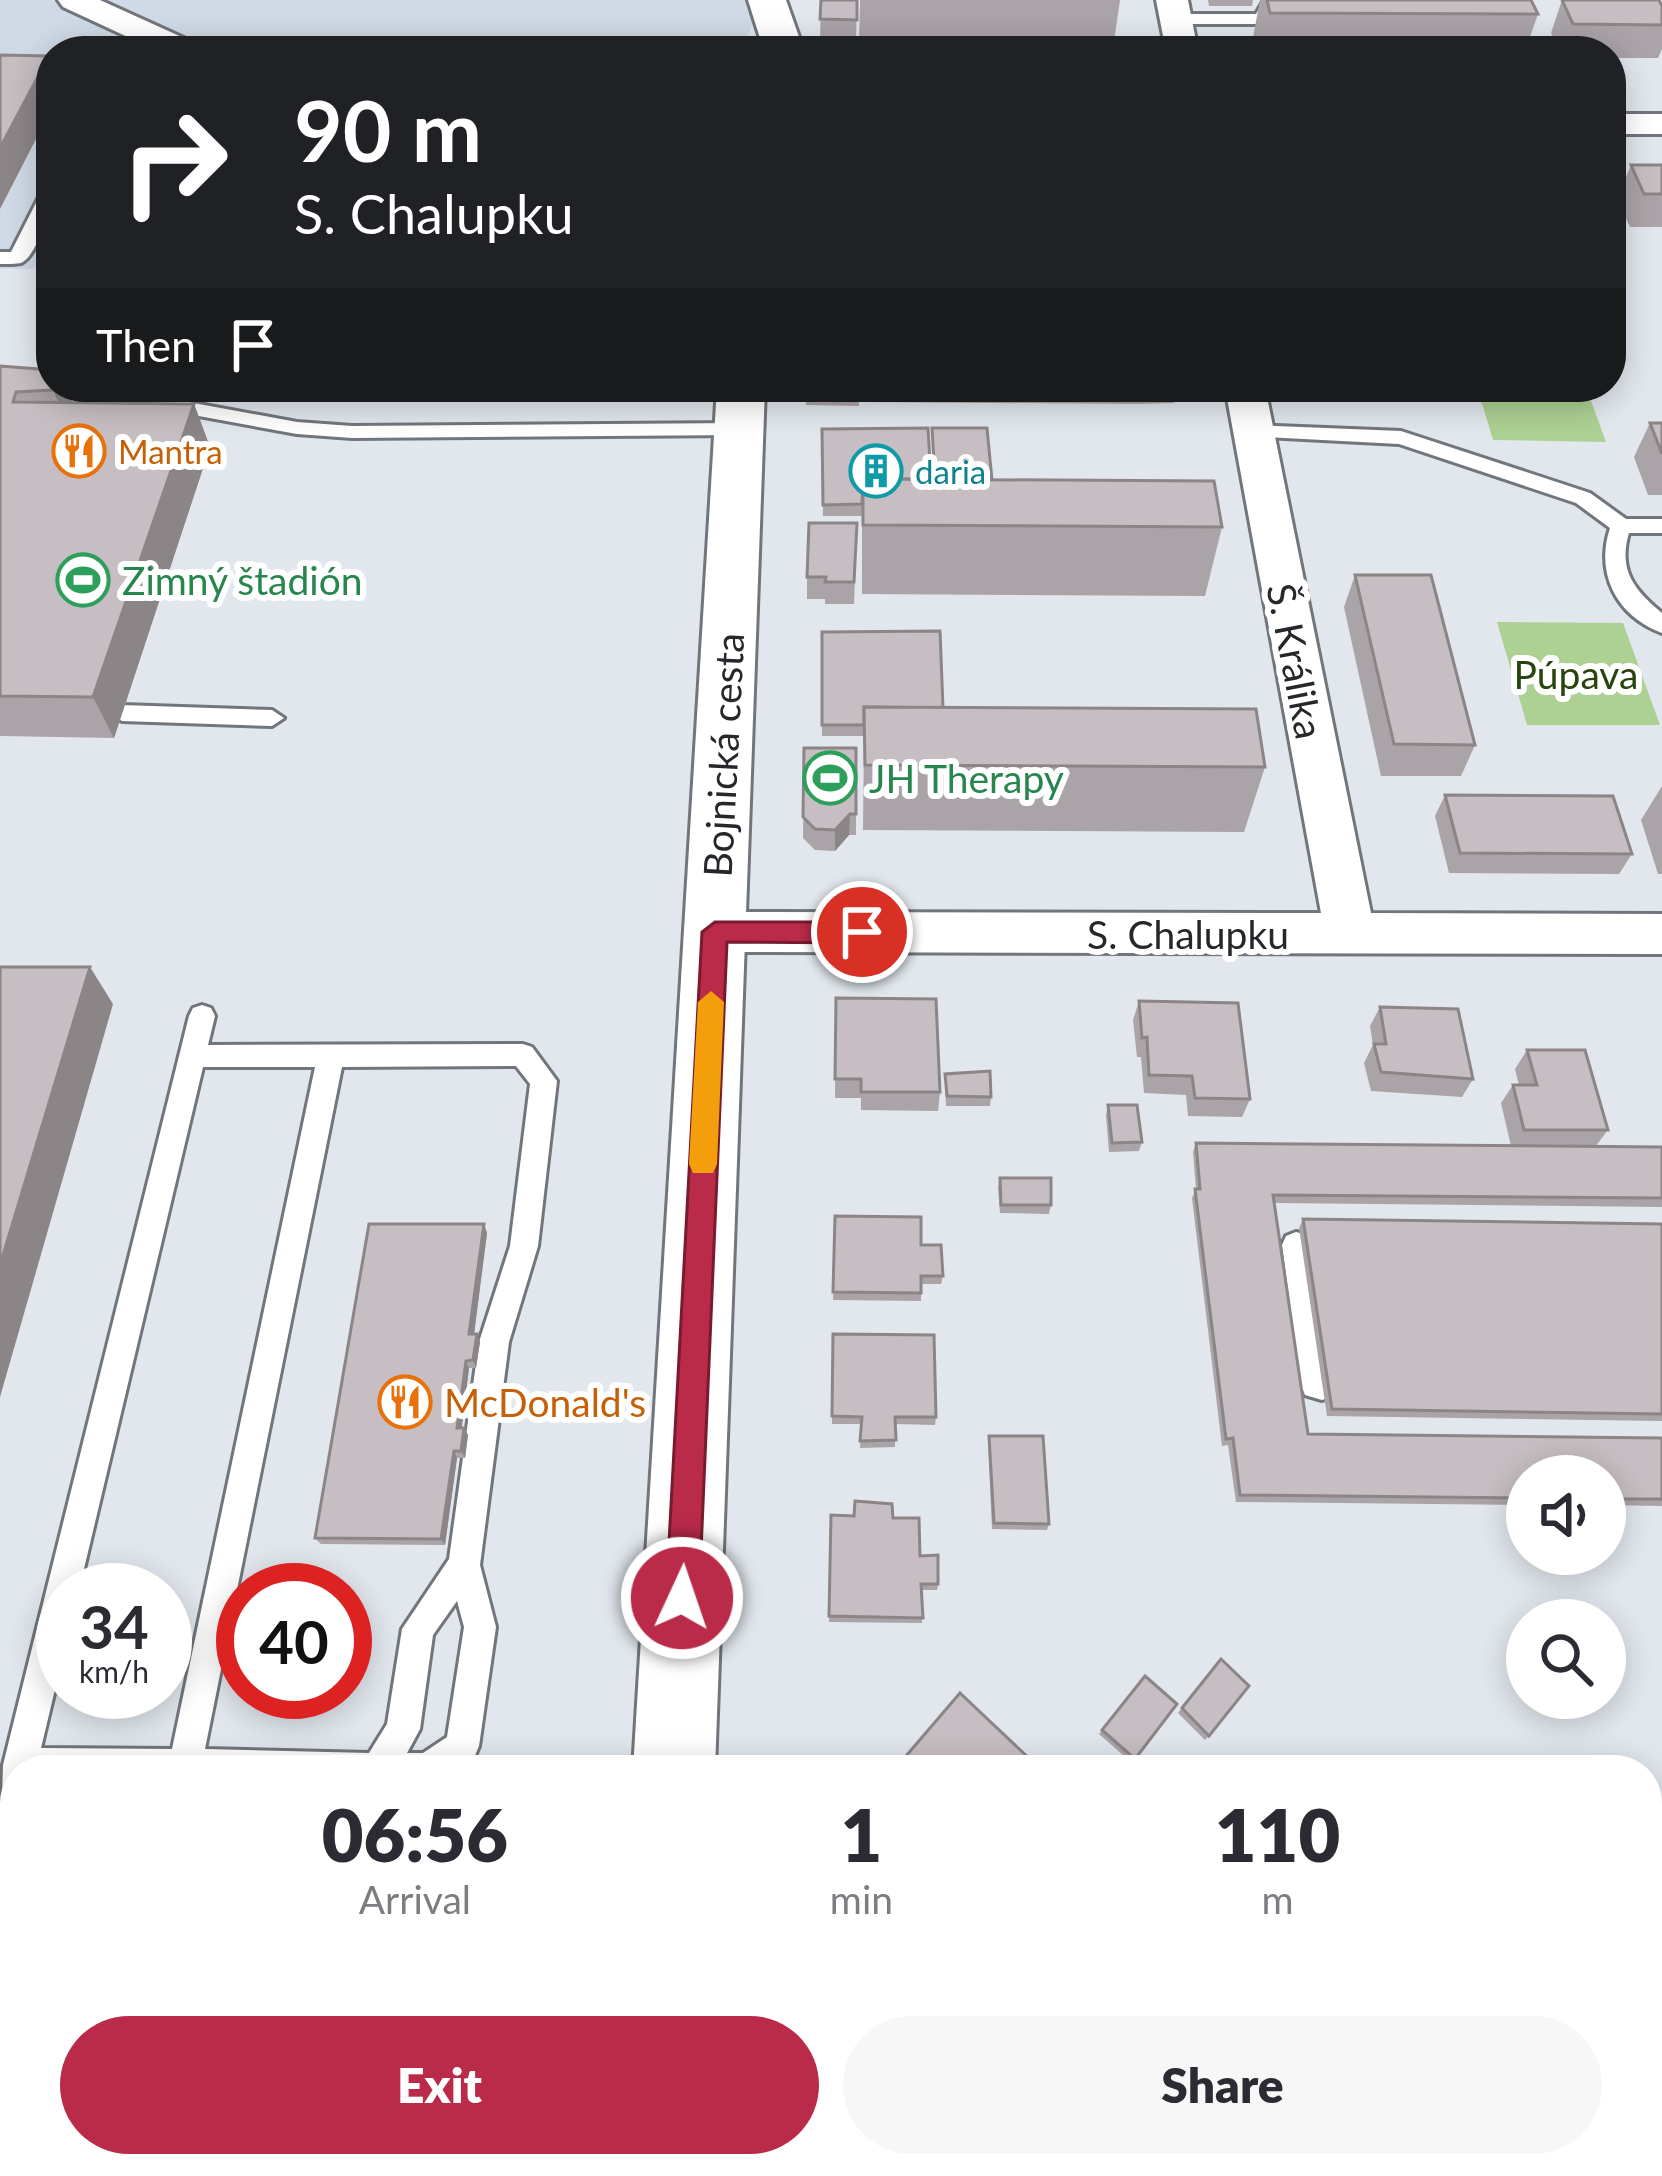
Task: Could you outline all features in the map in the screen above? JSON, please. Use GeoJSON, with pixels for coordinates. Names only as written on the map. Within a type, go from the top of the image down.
{"type":"FeatureCollection","features":[{"type":"Feature","properties":{"kind":"street"},"geometry":{"type":"LineString","coordinates":[[74,0],[152,36]]}},
{"type":"Feature","properties":{"kind":"street"},"geometry":{"type":"LineString","coordinates":[[767,0],[779,36]]}},
{"type":"Feature","properties":{"kind":"street"},"geometry":{"type":"LineString","coordinates":[[1626,124],[1662,124]]}},
{"type":"Feature","properties":{"kind":"street","name":"Bojnická cesta"},"geometry":{"type":"LineString","coordinates":[[675,1755],[740,408]]}},
{"type":"Feature","properties":{"kind":"street","name":"Š. Králika"},"geometry":{"type":"LineString","coordinates":[[1249,409],[1350,935]]}},
{"type":"Feature","properties":{"kind":"street","name":"S. Chalupku"},"geometry":{"type":"LineString","coordinates":[[715,932],[1662,934]]}},
{"type":"Feature","properties":{"kind":"lane"},"geometry":{"type":"LineString","coordinates":[[1177,23],[1261,19],[1273,0]]}},
{"type":"Feature","properties":{"kind":"lane"},"geometry":{"type":"LineString","coordinates":[[0,257],[18,258],[36,221]]}},
{"type":"Feature","properties":{"kind":"lane"},"geometry":{"type":"LineString","coordinates":[[0,388],[36,388]]}},
{"type":"Feature","properties":{"kind":"lane"},"geometry":{"type":"LineString","coordinates":[[155,402],[297,428],[352,433],[740,408]]}},
{"type":"Feature","properties":{"kind":"lane"},"geometry":{"type":"LineString","coordinates":[[1249,409],[1401,438],[1583,498],[1621,526],[1662,526]]}},
{"type":"Feature","properties":{"kind":"lane"},"geometry":{"type":"LineString","coordinates":[[1621,526],[1612,555],[1624,592],[1662,625]]}},
{"type":"Feature","properties":{"kind":"lane"},"geometry":{"type":"LineString","coordinates":[[122,713],[272,718]]}},
{"type":"Feature","properties":{"kind":"lane"},"geometry":{"type":"LineString","coordinates":[[23,1755],[202,1016]]}},
{"type":"Feature","properties":{"kind":"lane"},"geometry":{"type":"LineString","coordinates":[[192,1056],[523,1054],[544,1082],[524,1246],[494,1342],[464,1565],[480,1627],[462,1746],[449,1755]]}},
{"type":"Feature","properties":{"kind":"lane"},"geometry":{"type":"LineString","coordinates":[[187,1755],[331,1055]]}},
{"type":"Feature","properties":{"kind":"lane"},"geometry":{"type":"LineString","coordinates":[[1300,1246],[1295,1245],[1316,1385],[1322,1385]]}},
{"type":"Feature","properties":{"kind":"lane"},"geometry":{"type":"LineString","coordinates":[[387,1755],[403,1729],[418,1628],[464,1565]]}},
{"type":"Feature","properties":{"kind":"shaded area"},"geometry":{"type":"Polygon","coordinates":[[[0,0],[756,0],[748,36],[154,36],[143,31],[140,36],[36,36],[36,265],[34,269],[0,269],[0,0]]]}},
{"type":"Feature","properties":{"kind":"green space"},"geometry":{"type":"Polygon","coordinates":[[[1482,402],[1591,402],[1606,442],[1493,440],[1482,402]]]}},
{"type":"Feature","properties":{"kind":"green space","name":"Púpava"},"geometry":{"type":"Polygon","coordinates":[[[1497,622],[1623,623],[1660,725],[1527,725],[1497,622]]]}},
{"type":"Feature","properties":{"kind":"building"},"geometry":{"type":"Polygon","coordinates":[[[821,0],[857,0],[857,20],[820,19],[821,0]]]}},
{"type":"Feature","properties":{"kind":"building"},"geometry":{"type":"Polygon","coordinates":[[[1267,0],[1531,0],[1538,14],[1270,13],[1267,0]]]}},
{"type":"Feature","properties":{"kind":"building"},"geometry":{"type":"Polygon","coordinates":[[[1562,0],[1659,0],[1662,25],[1573,24],[1562,0]]]}},
{"type":"Feature","properties":{"kind":"building"},"geometry":{"type":"Polygon","coordinates":[[[0,55],[36,56],[36,80],[0,148],[0,55]]]}},
{"type":"Feature","properties":{"kind":"building"},"geometry":{"type":"Polygon","coordinates":[[[1631,165],[1662,165],[1662,194],[1644,194],[1631,165]]]}},
{"type":"Feature","properties":{"kind":"building","name":"Zimný štadión"},"geometry":{"type":"Polygon","coordinates":[[[0,366],[36,369],[36,391],[16,392],[13,402],[194,404],[93,697],[0,696],[0,366]]]}},
{"type":"Feature","properties":{"kind":"building"},"geometry":{"type":"Polygon","coordinates":[[[1650,423],[1662,423],[1662,454],[1650,423]]]}},
{"type":"Feature","properties":{"kind":"building"},"geometry":{"type":"Polygon","coordinates":[[[928,428],[931,479],[863,479],[862,504],[823,505],[822,429],[928,428]]]}},
{"type":"Feature","properties":{"kind":"building"},"geometry":{"type":"Polygon","coordinates":[[[932,428],[987,428],[992,480],[935,479],[932,428]]]}},
{"type":"Feature","properties":{"kind":"building"},"geometry":{"type":"Polygon","coordinates":[[[863,479],[1214,481],[1222,527],[863,525],[863,479]]]}},
{"type":"Feature","properties":{"kind":"building"},"geometry":{"type":"Polygon","coordinates":[[[809,523],[857,523],[854,582],[807,577],[809,523]]]}},
{"type":"Feature","properties":{"kind":"building"},"geometry":{"type":"Polygon","coordinates":[[[1355,575],[1431,575],[1475,745],[1394,744],[1355,575]]]}},
{"type":"Feature","properties":{"kind":"building"},"geometry":{"type":"Polygon","coordinates":[[[940,631],[943,708],[864,707],[864,725],[822,725],[822,632],[940,631]]]}},
{"type":"Feature","properties":{"kind":"building"},"geometry":{"type":"Polygon","coordinates":[[[864,707],[1256,709],[1265,767],[865,765],[864,707]]]}},
{"type":"Feature","properties":{"kind":"building"},"geometry":{"type":"Polygon","coordinates":[[[804,748],[856,748],[856,814],[850,814],[835,830],[815,829],[803,817],[804,748]]]}},
{"type":"Feature","properties":{"kind":"building"},"geometry":{"type":"Polygon","coordinates":[[[1445,795],[1613,796],[1632,854],[1460,853],[1445,795]]]}},
{"type":"Feature","properties":{"kind":"building"},"geometry":{"type":"Polygon","coordinates":[[[0,967],[90,967],[0,1265],[0,967]]]}},
{"type":"Feature","properties":{"kind":"building"},"geometry":{"type":"Polygon","coordinates":[[[836,998],[936,999],[940,1092],[861,1092],[861,1079],[835,1079],[836,998]]]}},
{"type":"Feature","properties":{"kind":"building"},"geometry":{"type":"Polygon","coordinates":[[[1139,1001],[1238,1003],[1250,1099],[1195,1098],[1192,1076],[1149,1075],[1139,1001]]]}},
{"type":"Feature","properties":{"kind":"building"},"geometry":{"type":"Polygon","coordinates":[[[1380,1007],[1458,1009],[1473,1079],[1381,1072],[1374,1044],[1386,1044],[1380,1007]]]}},
{"type":"Feature","properties":{"kind":"building"},"geometry":{"type":"Polygon","coordinates":[[[1527,1050],[1585,1050],[1608,1130],[1524,1130],[1513,1085],[1537,1085],[1527,1050]]]}},
{"type":"Feature","properties":{"kind":"building"},"geometry":{"type":"Polygon","coordinates":[[[990,1071],[991,1097],[947,1096],[945,1074],[990,1071]]]}},
{"type":"Feature","properties":{"kind":"building"},"geometry":{"type":"Polygon","coordinates":[[[1108,1105],[1137,1105],[1142,1142],[1112,1143],[1108,1105]]]}},
{"type":"Feature","properties":{"kind":"building"},"geometry":{"type":"Polygon","coordinates":[[[1196,1143],[1662,1147],[1662,1198],[1273,1195],[1308,1434],[1662,1438],[1662,1499],[1626,1499],[1626,1455],[1506,1455],[1506,1498],[1240,1495],[1233,1438],[1226,1439],[1195,1189],[1200,1189],[1196,1143]]]}},
{"type":"Feature","properties":{"kind":"building"},"geometry":{"type":"Polygon","coordinates":[[[1000,1178],[1051,1178],[1051,1205],[1001,1205],[1000,1178]]]}},
{"type":"Feature","properties":{"kind":"building"},"geometry":{"type":"Polygon","coordinates":[[[835,1216],[921,1217],[921,1245],[941,1245],[943,1276],[921,1276],[921,1293],[833,1292],[835,1216]]]}},
{"type":"Feature","properties":{"kind":"building"},"geometry":{"type":"Polygon","coordinates":[[[1303,1219],[1662,1224],[1662,1414],[1332,1409],[1303,1219]]]}},
{"type":"Feature","properties":{"kind":"building","name":"McDonald's"},"geometry":{"type":"Polygon","coordinates":[[[369,1224],[484,1224],[469,1334],[477,1334],[473,1360],[466,1361],[457,1428],[464,1428],[461,1451],[454,1451],[441,1539],[315,1538],[369,1224]]]}},
{"type":"Feature","properties":{"kind":"building"},"geometry":{"type":"Polygon","coordinates":[[[833,1334],[934,1335],[936,1417],[895,1417],[896,1440],[860,1441],[862,1417],[832,1416],[833,1334]]]}},
{"type":"Feature","properties":{"kind":"building"},"geometry":{"type":"Polygon","coordinates":[[[989,1436],[1043,1436],[1049,1524],[994,1523],[989,1436]]]}},
{"type":"Feature","properties":{"kind":"building"},"geometry":{"type":"Polygon","coordinates":[[[855,1501],[892,1504],[893,1518],[919,1518],[920,1556],[938,1555],[938,1584],[921,1584],[923,1618],[829,1616],[831,1515],[854,1516],[855,1501]]]}},
{"type":"Feature","properties":{"kind":"building"},"geometry":{"type":"Polygon","coordinates":[[[1221,1659],[1249,1686],[1209,1736],[1182,1708],[1221,1659]]]}},
{"type":"Feature","properties":{"kind":"building"},"geometry":{"type":"Polygon","coordinates":[[[1145,1676],[1177,1704],[1138,1755],[1130,1755],[1102,1730],[1145,1676]]]}},
{"type":"Feature","properties":{"kind":"building"},"geometry":{"type":"Polygon","coordinates":[[[960,1693],[1025,1755],[907,1755],[960,1693]]]}},
{"type":"Feature","properties":{"kind":"slow traffic"},"geometry":{"type":"LineString","coordinates":[[703,1164],[711,1002]]}},
{"type":"Feature","properties":{"kind":"place","name":"Mantra"},"geometry":{"type":"Point","coordinates":[79,451]}},
{"type":"Feature","properties":{"kind":"place","name":"daria"},"geometry":{"type":"Point","coordinates":[876,471]}},
{"type":"Feature","properties":{"kind":"place","name":"Zimný štadión"},"geometry":{"type":"Point","coordinates":[83,580]}},
{"type":"Feature","properties":{"kind":"place","name":"JH Therapy"},"geometry":{"type":"Point","coordinates":[830,778]}},
{"type":"Feature","properties":{"kind":"place","name":"McDonald's"},"geometry":{"type":"Point","coordinates":[405,1402]}},
{"type":"Feature","properties":{"kind":"route"},"geometry":{"type":"LineString","coordinates":[[682,1598],[715,932],[862,932]]}}]}
